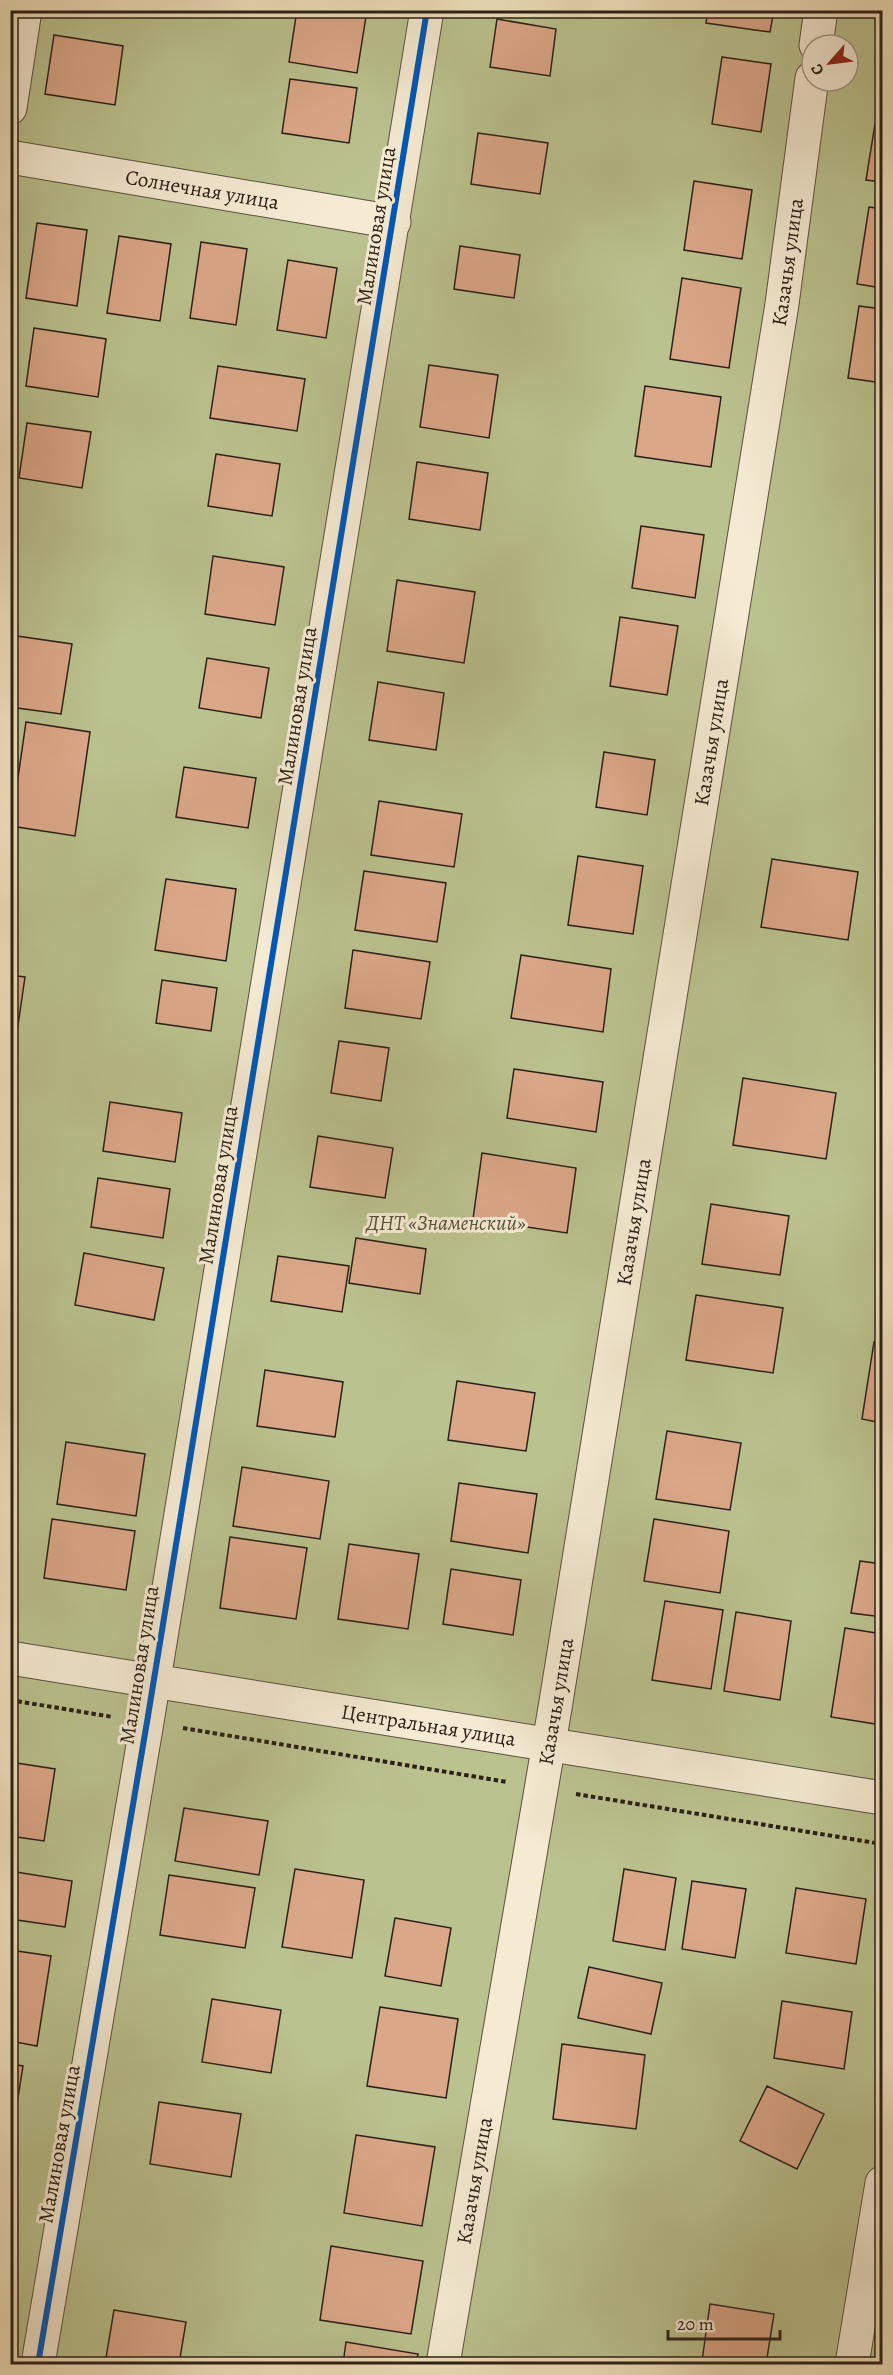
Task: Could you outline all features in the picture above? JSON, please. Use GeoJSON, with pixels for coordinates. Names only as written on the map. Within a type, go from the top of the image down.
{"type":"FeatureCollection","features":[{"type":"Feature","properties":{"kind":"street"},"geometry":{"type":"LineString","coordinates":[[10,108],[25,10]]}},
{"type":"Feature","properties":{"kind":"street","name":"Малиновая улица"},"geometry":{"type":"LineString","coordinates":[[38,2364],[147,1722],[427,10]]}},
{"type":"Feature","properties":{"kind":"street"},"geometry":{"type":"LineString","coordinates":[[818,33],[821,10]]}},
{"type":"Feature","properties":{"kind":"street","name":"Казачья улица"},"geometry":{"type":"LineString","coordinates":[[443,2364],[548,1746],[778,328],[810,93]]}},
{"type":"Feature","properties":{"kind":"street","name":"Солнечная улица"},"geometry":{"type":"LineString","coordinates":[[10,157],[394,222]]}},
{"type":"Feature","properties":{"kind":"street","name":"Центральная улица"},"geometry":{"type":"LineString","coordinates":[[10,1659],[882,1798]]}},
{"type":"Feature","properties":{"kind":"street"},"geometry":{"type":"LineString","coordinates":[[852,2364],[882,2183]]}},
{"type":"Feature","properties":{"kind":"path"},"geometry":{"type":"LineString","coordinates":[[10,1700],[882,1844]]}},
{"type":"Feature","properties":{"kind":"green space","name":"ДНТ «Знаменский»"},"geometry":{"type":"Polygon","coordinates":[[[11,11],[882,11],[882,2364],[11,2364],[11,11]]]}},
{"type":"Feature","properties":{"kind":"building"},"geometry":{"type":"Polygon","coordinates":[[[297,10],[367,10],[357,73],[289,62],[297,10]]]}},
{"type":"Feature","properties":{"kind":"building"},"geometry":{"type":"Polygon","coordinates":[[[708,10],[774,10],[770,32],[706,23],[708,10]]]}},
{"type":"Feature","properties":{"kind":"building"},"geometry":{"type":"Polygon","coordinates":[[[497,19],[556,29],[550,76],[490,67],[497,19]]]}},
{"type":"Feature","properties":{"kind":"building"},"geometry":{"type":"Polygon","coordinates":[[[54,35],[123,46],[115,105],[45,94],[54,35]]]}},
{"type":"Feature","properties":{"kind":"building"},"geometry":{"type":"Polygon","coordinates":[[[722,57],[771,64],[761,132],[712,124],[722,57]]]}},
{"type":"Feature","properties":{"kind":"building"},"geometry":{"type":"Polygon","coordinates":[[[290,79],[357,88],[349,143],[282,133],[290,79]]]}},
{"type":"Feature","properties":{"kind":"building"},"geometry":{"type":"Polygon","coordinates":[[[875,124],[882,125],[882,182],[866,180],[875,124]]]}},
{"type":"Feature","properties":{"kind":"building"},"geometry":{"type":"Polygon","coordinates":[[[478,133],[548,143],[540,194],[471,184],[478,133]]]}},
{"type":"Feature","properties":{"kind":"building"},"geometry":{"type":"Polygon","coordinates":[[[694,181],[752,190],[742,259],[684,250],[694,181]]]}},
{"type":"Feature","properties":{"kind":"building"},"geometry":{"type":"Polygon","coordinates":[[[869,207],[882,209],[882,288],[857,284],[869,207]]]}},
{"type":"Feature","properties":{"kind":"building"},"geometry":{"type":"Polygon","coordinates":[[[37,223],[87,230],[77,306],[26,298],[37,223]]]}},
{"type":"Feature","properties":{"kind":"building"},"geometry":{"type":"Polygon","coordinates":[[[119,236],[171,244],[160,321],[107,313],[119,236]]]}},
{"type":"Feature","properties":{"kind":"building"},"geometry":{"type":"Polygon","coordinates":[[[201,242],[247,249],[236,325],[190,318],[201,242]]]}},
{"type":"Feature","properties":{"kind":"building"},"geometry":{"type":"Polygon","coordinates":[[[460,246],[520,255],[514,298],[454,289],[460,246]]]}},
{"type":"Feature","properties":{"kind":"building"},"geometry":{"type":"Polygon","coordinates":[[[288,260],[337,268],[326,338],[277,330],[288,260]]]}},
{"type":"Feature","properties":{"kind":"building"},"geometry":{"type":"Polygon","coordinates":[[[682,278],[741,288],[729,368],[670,359],[682,278]]]}},
{"type":"Feature","properties":{"kind":"building"},"geometry":{"type":"Polygon","coordinates":[[[859,306],[882,309],[882,383],[848,378],[859,306]]]}},
{"type":"Feature","properties":{"kind":"building"},"geometry":{"type":"Polygon","coordinates":[[[34,328],[106,339],[98,397],[26,386],[34,328]]]}},
{"type":"Feature","properties":{"kind":"building"},"geometry":{"type":"Polygon","coordinates":[[[429,365],[498,375],[489,438],[420,427],[429,365]]]}},
{"type":"Feature","properties":{"kind":"building"},"geometry":{"type":"Polygon","coordinates":[[[218,366],[305,379],[297,431],[210,418],[218,366]]]}},
{"type":"Feature","properties":{"kind":"building"},"geometry":{"type":"Polygon","coordinates":[[[645,386],[721,397],[711,467],[635,456],[645,386]]]}},
{"type":"Feature","properties":{"kind":"building"},"geometry":{"type":"Polygon","coordinates":[[[27,423],[91,432],[82,488],[19,478],[27,423]]]}},
{"type":"Feature","properties":{"kind":"building"},"geometry":{"type":"Polygon","coordinates":[[[216,454],[280,464],[272,516],[208,506],[216,454]]]}},
{"type":"Feature","properties":{"kind":"building"},"geometry":{"type":"Polygon","coordinates":[[[417,462],[488,473],[480,530],[409,519],[417,462]]]}},
{"type":"Feature","properties":{"kind":"building"},"geometry":{"type":"Polygon","coordinates":[[[641,526],[704,535],[695,598],[632,588],[641,526]]]}},
{"type":"Feature","properties":{"kind":"building"},"geometry":{"type":"Polygon","coordinates":[[[213,556],[284,567],[275,625],[205,614],[213,556]]]}},
{"type":"Feature","properties":{"kind":"building"},"geometry":{"type":"Polygon","coordinates":[[[397,580],[475,592],[464,663],[387,651],[397,580]]]}},
{"type":"Feature","properties":{"kind":"building"},"geometry":{"type":"Polygon","coordinates":[[[620,617],[678,626],[667,695],[610,686],[620,617]]]}},
{"type":"Feature","properties":{"kind":"building"},"geometry":{"type":"Polygon","coordinates":[[[10,635],[72,644],[61,714],[10,707],[10,635]]]}},
{"type":"Feature","properties":{"kind":"building"},"geometry":{"type":"Polygon","coordinates":[[[207,658],[269,668],[261,718],[199,708],[207,658]]]}},
{"type":"Feature","properties":{"kind":"building"},"geometry":{"type":"Polygon","coordinates":[[[378,682],[444,693],[436,750],[369,740],[378,682]]]}},
{"type":"Feature","properties":{"kind":"building"},"geometry":{"type":"Polygon","coordinates":[[[26,722],[90,732],[75,836],[11,826],[26,722]]]}},
{"type":"Feature","properties":{"kind":"building"},"geometry":{"type":"Polygon","coordinates":[[[604,752],[655,760],[647,815],[596,807],[604,752]]]}},
{"type":"Feature","properties":{"kind":"building"},"geometry":{"type":"Polygon","coordinates":[[[184,767],[256,778],[248,828],[176,817],[184,767]]]}},
{"type":"Feature","properties":{"kind":"building"},"geometry":{"type":"Polygon","coordinates":[[[379,801],[462,814],[454,867],[371,855],[379,801]]]}},
{"type":"Feature","properties":{"kind":"building"},"geometry":{"type":"Polygon","coordinates":[[[578,856],[643,866],[633,934],[568,925],[578,856]]]}},
{"type":"Feature","properties":{"kind":"building"},"geometry":{"type":"Polygon","coordinates":[[[772,859],[858,872],[848,940],[761,927],[772,859]]]}},
{"type":"Feature","properties":{"kind":"building"},"geometry":{"type":"Polygon","coordinates":[[[364,871],[446,883],[437,942],[355,930],[364,871]]]}},
{"type":"Feature","properties":{"kind":"building"},"geometry":{"type":"Polygon","coordinates":[[[166,879],[236,889],[226,961],[155,950],[166,879]]]}},
{"type":"Feature","properties":{"kind":"building"},"geometry":{"type":"Polygon","coordinates":[[[353,950],[430,962],[421,1019],[345,1008],[353,950]]]}},
{"type":"Feature","properties":{"kind":"building"},"geometry":{"type":"Polygon","coordinates":[[[521,955],[611,969],[603,1032],[511,1018],[521,955]]]}},
{"type":"Feature","properties":{"kind":"building"},"geometry":{"type":"Polygon","coordinates":[[[10,975],[25,977],[15,1046],[10,1045],[10,975]]]}},
{"type":"Feature","properties":{"kind":"building"},"geometry":{"type":"Polygon","coordinates":[[[162,980],[217,988],[211,1031],[156,1023],[162,980]]]}},
{"type":"Feature","properties":{"kind":"building"},"geometry":{"type":"Polygon","coordinates":[[[339,1041],[389,1048],[381,1101],[331,1093],[339,1041]]]}},
{"type":"Feature","properties":{"kind":"building"},"geometry":{"type":"Polygon","coordinates":[[[514,1069],[603,1082],[596,1132],[507,1118],[514,1069]]]}},
{"type":"Feature","properties":{"kind":"building"},"geometry":{"type":"Polygon","coordinates":[[[743,1078],[836,1093],[826,1159],[733,1145],[743,1078]]]}},
{"type":"Feature","properties":{"kind":"building"},"geometry":{"type":"Polygon","coordinates":[[[110,1102],[182,1113],[175,1162],[103,1151],[110,1102]]]}},
{"type":"Feature","properties":{"kind":"building"},"geometry":{"type":"Polygon","coordinates":[[[318,1136],[393,1148],[385,1198],[310,1187],[318,1136]]]}},
{"type":"Feature","properties":{"kind":"building"},"geometry":{"type":"Polygon","coordinates":[[[482,1153],[576,1168],[567,1233],[473,1219],[482,1153]]]}},
{"type":"Feature","properties":{"kind":"building"},"geometry":{"type":"Polygon","coordinates":[[[98,1178],[170,1189],[163,1238],[91,1227],[98,1178]]]}},
{"type":"Feature","properties":{"kind":"building"},"geometry":{"type":"Polygon","coordinates":[[[711,1204],[789,1216],[780,1275],[702,1264],[711,1204]]]}},
{"type":"Feature","properties":{"kind":"building"},"geometry":{"type":"Polygon","coordinates":[[[356,1238],[426,1249],[420,1294],[349,1283],[356,1238]]]}},
{"type":"Feature","properties":{"kind":"building"},"geometry":{"type":"Polygon","coordinates":[[[84,1253],[164,1268],[154,1320],[75,1305],[84,1253]]]}},
{"type":"Feature","properties":{"kind":"building"},"geometry":{"type":"Polygon","coordinates":[[[278,1256],[349,1266],[342,1312],[271,1301],[278,1256]]]}},
{"type":"Feature","properties":{"kind":"building"},"geometry":{"type":"Polygon","coordinates":[[[696,1295],[783,1308],[773,1373],[686,1360],[696,1295]]]}},
{"type":"Feature","properties":{"kind":"building"},"geometry":{"type":"Polygon","coordinates":[[[874,1342],[882,1343],[882,1423],[862,1419],[874,1342]]]}},
{"type":"Feature","properties":{"kind":"building"},"geometry":{"type":"Polygon","coordinates":[[[265,1370],[343,1382],[335,1437],[257,1426],[265,1370]]]}},
{"type":"Feature","properties":{"kind":"building"},"geometry":{"type":"Polygon","coordinates":[[[457,1381],[535,1393],[526,1451],[448,1440],[457,1381]]]}},
{"type":"Feature","properties":{"kind":"building"},"geometry":{"type":"Polygon","coordinates":[[[667,1431],[741,1443],[730,1510],[656,1499],[667,1431]]]}},
{"type":"Feature","properties":{"kind":"building"},"geometry":{"type":"Polygon","coordinates":[[[66,1442],[145,1454],[136,1516],[57,1504],[66,1442]]]}},
{"type":"Feature","properties":{"kind":"building"},"geometry":{"type":"Polygon","coordinates":[[[242,1467],[329,1481],[320,1539],[233,1526],[242,1467]]]}},
{"type":"Feature","properties":{"kind":"building"},"geometry":{"type":"Polygon","coordinates":[[[459,1483],[537,1494],[528,1553],[451,1541],[459,1483]]]}},
{"type":"Feature","properties":{"kind":"building"},"geometry":{"type":"Polygon","coordinates":[[[52,1519],[135,1531],[126,1590],[44,1578],[52,1519]]]}},
{"type":"Feature","properties":{"kind":"building"},"geometry":{"type":"Polygon","coordinates":[[[654,1519],[729,1531],[720,1593],[644,1581],[654,1519]]]}},
{"type":"Feature","properties":{"kind":"building"},"geometry":{"type":"Polygon","coordinates":[[[230,1537],[307,1548],[296,1619],[220,1608],[230,1537]]]}},
{"type":"Feature","properties":{"kind":"building"},"geometry":{"type":"Polygon","coordinates":[[[349,1544],[419,1554],[408,1629],[338,1619],[349,1544]]]}},
{"type":"Feature","properties":{"kind":"building"},"geometry":{"type":"Polygon","coordinates":[[[860,1561],[882,1564],[882,1617],[851,1613],[860,1561]]]}},
{"type":"Feature","properties":{"kind":"building"},"geometry":{"type":"Polygon","coordinates":[[[451,1569],[521,1580],[513,1635],[443,1624],[451,1569]]]}},
{"type":"Feature","properties":{"kind":"building"},"geometry":{"type":"Polygon","coordinates":[[[665,1601],[723,1610],[711,1689],[652,1680],[665,1601]]]}},
{"type":"Feature","properties":{"kind":"building"},"geometry":{"type":"Polygon","coordinates":[[[736,1612],[791,1621],[780,1700],[724,1691],[736,1612]]]}},
{"type":"Feature","properties":{"kind":"building"},"geometry":{"type":"Polygon","coordinates":[[[845,1628],[882,1634],[882,1725],[831,1717],[845,1628]]]}},
{"type":"Feature","properties":{"kind":"building"},"geometry":{"type":"Polygon","coordinates":[[[10,1762],[55,1769],[44,1841],[10,1836],[10,1762]]]}},
{"type":"Feature","properties":{"kind":"building"},"geometry":{"type":"Polygon","coordinates":[[[184,1808],[268,1821],[259,1875],[175,1861],[184,1808]]]}},
{"type":"Feature","properties":{"kind":"building"},"geometry":{"type":"Polygon","coordinates":[[[295,1869],[364,1880],[352,1958],[282,1947],[295,1869]]]}},
{"type":"Feature","properties":{"kind":"building"},"geometry":{"type":"Polygon","coordinates":[[[624,1869],[676,1878],[665,1950],[613,1941],[624,1869]]]}},
{"type":"Feature","properties":{"kind":"building"},"geometry":{"type":"Polygon","coordinates":[[[10,1871],[72,1881],[65,1927],[10,1919],[10,1871]]]}},
{"type":"Feature","properties":{"kind":"building"},"geometry":{"type":"Polygon","coordinates":[[[169,1875],[255,1888],[245,1948],[160,1935],[169,1875]]]}},
{"type":"Feature","properties":{"kind":"building"},"geometry":{"type":"Polygon","coordinates":[[[692,1881],[746,1889],[735,1958],[682,1949],[692,1881]]]}},
{"type":"Feature","properties":{"kind":"building"},"geometry":{"type":"Polygon","coordinates":[[[796,1888],[866,1899],[856,1964],[786,1953],[796,1888]]]}},
{"type":"Feature","properties":{"kind":"building"},"geometry":{"type":"Polygon","coordinates":[[[395,1918],[451,1928],[441,1986],[385,1976],[395,1918]]]}},
{"type":"Feature","properties":{"kind":"building"},"geometry":{"type":"Polygon","coordinates":[[[10,1950],[51,1956],[37,2046],[10,2041],[10,1950]]]}},
{"type":"Feature","properties":{"kind":"building"},"geometry":{"type":"Polygon","coordinates":[[[589,1967],[662,1983],[651,2034],[578,2018],[589,1967]]]}},
{"type":"Feature","properties":{"kind":"building"},"geometry":{"type":"Polygon","coordinates":[[[212,1999],[281,2010],[271,2073],[202,2062],[212,1999]]]}},
{"type":"Feature","properties":{"kind":"building"},"geometry":{"type":"Polygon","coordinates":[[[782,2001],[852,2012],[844,2069],[774,2058],[782,2001]]]}},
{"type":"Feature","properties":{"kind":"building"},"geometry":{"type":"Polygon","coordinates":[[[380,2007],[458,2019],[446,2098],[367,2086],[380,2007]]]}},
{"type":"Feature","properties":{"kind":"building"},"geometry":{"type":"Polygon","coordinates":[[[562,2044],[645,2055],[636,2129],[553,2119],[562,2044]]]}},
{"type":"Feature","properties":{"kind":"building"},"geometry":{"type":"Polygon","coordinates":[[[10,2064],[23,2066],[13,2129],[10,2129],[10,2064]]]}},
{"type":"Feature","properties":{"kind":"building"},"geometry":{"type":"Polygon","coordinates":[[[767,2086],[824,2114],[797,2169],[740,2141],[767,2086]]]}},
{"type":"Feature","properties":{"kind":"building"},"geometry":{"type":"Polygon","coordinates":[[[159,2102],[241,2114],[231,2177],[150,2164],[159,2102]]]}},
{"type":"Feature","properties":{"kind":"building"},"geometry":{"type":"Polygon","coordinates":[[[356,2135],[435,2147],[422,2226],[344,2213],[356,2135]]]}},
{"type":"Feature","properties":{"kind":"building"},"geometry":{"type":"Polygon","coordinates":[[[331,2246],[423,2261],[411,2334],[320,2320],[331,2246]]]}},
{"type":"Feature","properties":{"kind":"building"},"geometry":{"type":"Polygon","coordinates":[[[710,2304],[774,2314],[766,2364],[722,2364],[702,2361],[710,2304]]]}},
{"type":"Feature","properties":{"kind":"building"},"geometry":{"type":"Polygon","coordinates":[[[114,2310],[186,2322],[179,2364],[105,2364],[114,2310]]]}},
{"type":"Feature","properties":{"kind":"building"},"geometry":{"type":"Polygon","coordinates":[[[346,2342],[418,2354],[416,2364],[343,2364],[346,2342]]]}},
{"type":"Feature","properties":{"kind":"cycle path"},"geometry":{"type":"LineString","coordinates":[[38,2364],[147,1722],[427,10]]}}]}
